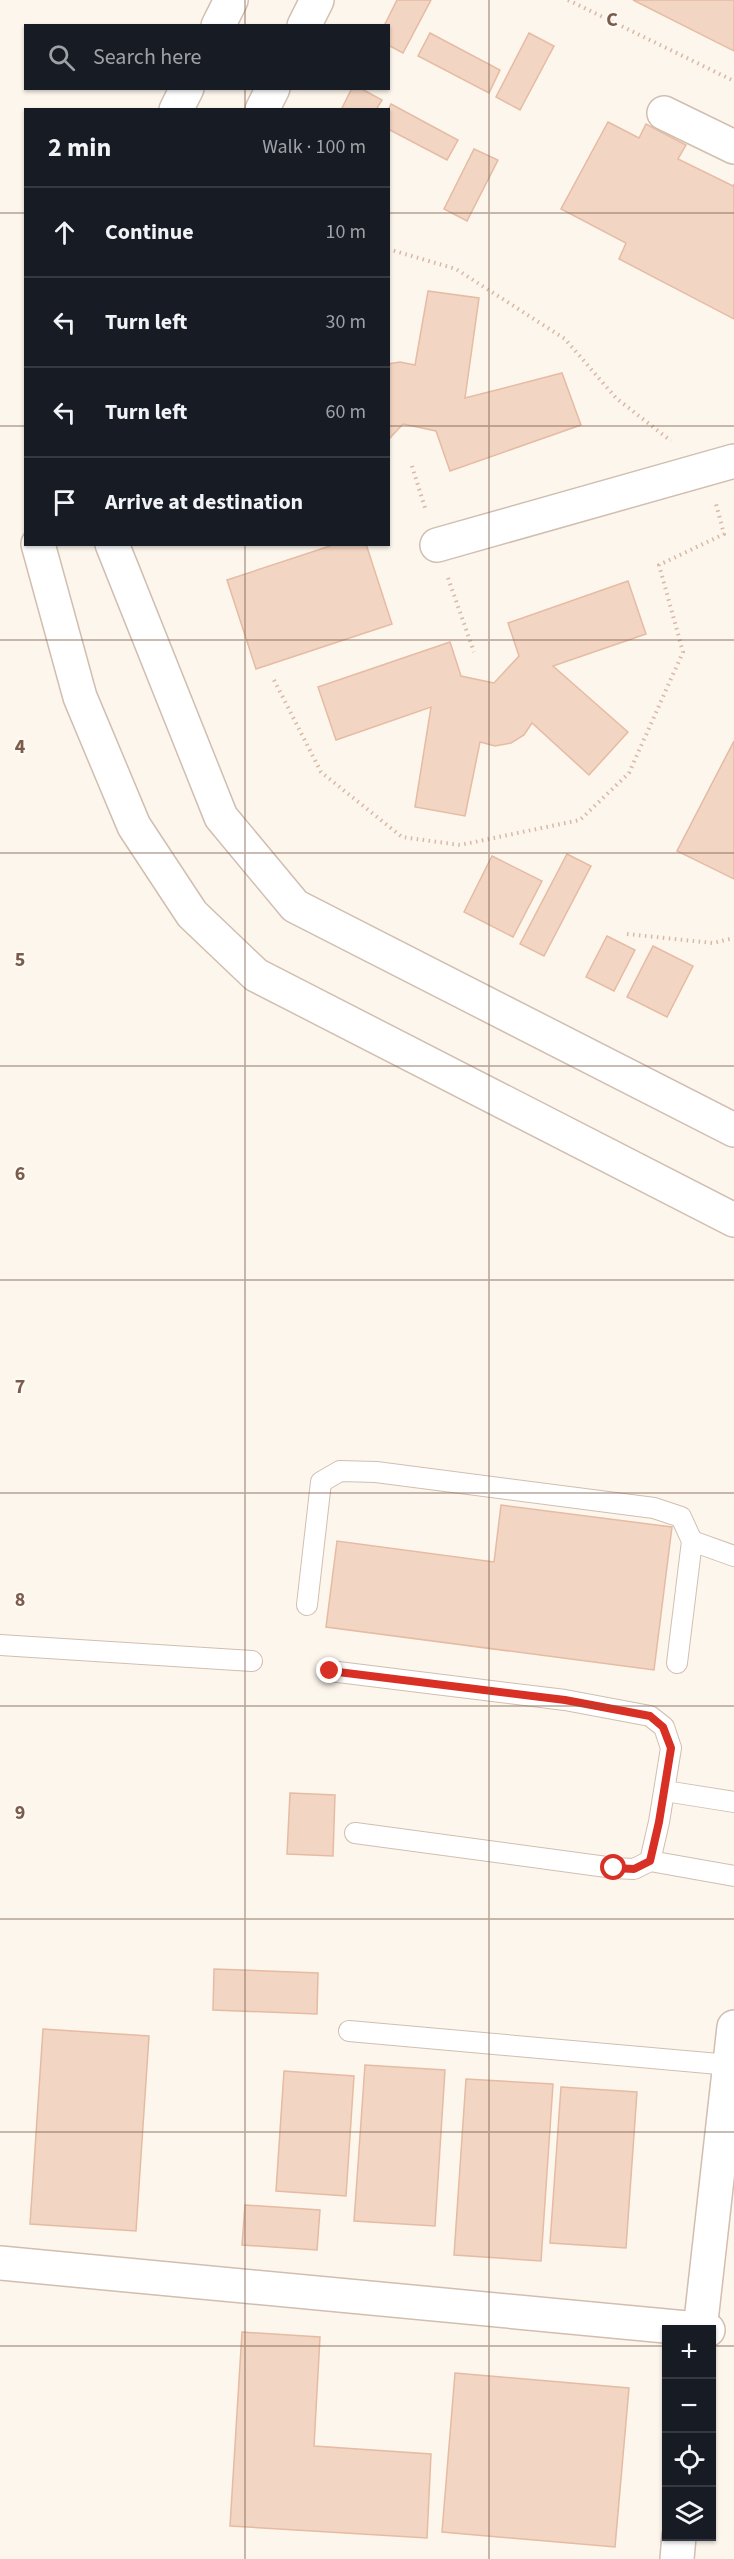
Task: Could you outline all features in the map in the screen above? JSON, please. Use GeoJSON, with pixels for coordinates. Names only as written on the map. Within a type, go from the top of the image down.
{"type":"FeatureCollection","features":[{"type":"Feature","properties":{"kind":"street"},"geometry":{"type":"LineString","coordinates":[[219,24],[231,0]]}},
{"type":"Feature","properties":{"kind":"street"},"geometry":{"type":"LineString","coordinates":[[305,24],[317,0]]}},
{"type":"Feature","properties":{"kind":"street"},"geometry":{"type":"LineString","coordinates":[[177,108],[185,90]]}},
{"type":"Feature","properties":{"kind":"street"},"geometry":{"type":"LineString","coordinates":[[263,108],[272,90]]}},
{"type":"Feature","properties":{"kind":"street"},"geometry":{"type":"LineString","coordinates":[[663,113],[734,147]]}},
{"type":"Feature","properties":{"kind":"street"},"geometry":{"type":"LineString","coordinates":[[437,545],[721,465]]}},
{"type":"Feature","properties":{"kind":"street"},"geometry":{"type":"LineString","coordinates":[[39,546],[84,708],[134,826],[192,914],[256,975],[734,1220]]}},
{"type":"Feature","properties":{"kind":"street"},"geometry":{"type":"LineString","coordinates":[[113,546],[220,817],[295,906],[734,1130]]}},
{"type":"Feature","properties":{"kind":"street"},"geometry":{"type":"LineString","coordinates":[[700,2325],[734,2027]]}},
{"type":"Feature","properties":{"kind":"street"},"geometry":{"type":"LineString","coordinates":[[0,2263],[662,2325]]}},
{"type":"Feature","properties":{"kind":"street"},"geometry":{"type":"LineString","coordinates":[[716,2330],[734,2332]]}},
{"type":"Feature","properties":{"kind":"street"},"geometry":{"type":"LineString","coordinates":[[677,2559],[679,2541]]}},
{"type":"Feature","properties":{"kind":"lane"},"geometry":{"type":"LineString","coordinates":[[308,1605],[321,1482],[340,1471],[376,1472],[654,1508],[681,1517],[692,1541],[677,1663]]}},
{"type":"Feature","properties":{"kind":"lane"},"geometry":{"type":"LineString","coordinates":[[692,1541],[734,1556]]}},
{"type":"Feature","properties":{"kind":"lane"},"geometry":{"type":"LineString","coordinates":[[0,1646],[252,1661]]}},
{"type":"Feature","properties":{"kind":"lane"},"geometry":{"type":"LineString","coordinates":[[330,1671],[565,1700],[650,1716],[663,1727],[671,1748],[665,1791],[650,1861]]}},
{"type":"Feature","properties":{"kind":"lane"},"geometry":{"type":"LineString","coordinates":[[665,1791],[734,1802]]}},
{"type":"Feature","properties":{"kind":"lane"},"geometry":{"type":"LineString","coordinates":[[356,1833],[614,1868],[634,1869],[650,1861],[734,1876]]}},
{"type":"Feature","properties":{"kind":"lane"},"geometry":{"type":"LineString","coordinates":[[349,2031],[730,2066]]}},
{"type":"Feature","properties":{"kind":"path"},"geometry":{"type":"LineString","coordinates":[[568,0],[734,81]]}},
{"type":"Feature","properties":{"kind":"path"},"geometry":{"type":"LineString","coordinates":[[274,680],[321,772],[402,837],[460,845],[580,820],[629,773],[683,652],[659,565],[724,534],[721,465],[616,398],[565,339],[456,269],[390,250]]}},
{"type":"Feature","properties":{"kind":"path"},"geometry":{"type":"LineString","coordinates":[[627,934],[713,943],[734,938]]}},
{"type":"Feature","properties":{"kind":"building"},"geometry":{"type":"Polygon","coordinates":[[[397,0],[431,0],[403,53],[390,46],[390,24],[385,24],[397,0]]]}},
{"type":"Feature","properties":{"kind":"building"},"geometry":{"type":"Polygon","coordinates":[[[633,0],[734,0],[734,51],[633,0]]]}},
{"type":"Feature","properties":{"kind":"building"},"geometry":{"type":"Polygon","coordinates":[[[430,33],[500,70],[489,93],[418,56],[430,33]]]}},
{"type":"Feature","properties":{"kind":"building"},"geometry":{"type":"Polygon","coordinates":[[[529,33],[554,46],[520,110],[496,97],[529,33]]]}},
{"type":"Feature","properties":{"kind":"building"},"geometry":{"type":"Polygon","coordinates":[[[351,90],[364,90],[382,100],[377,108],[342,108],[351,90]]]}},
{"type":"Feature","properties":{"kind":"building"},"geometry":{"type":"Polygon","coordinates":[[[391,104],[458,140],[447,160],[390,130],[389,108],[391,104]]]}},
{"type":"Feature","properties":{"kind":"building"},"geometry":{"type":"Polygon","coordinates":[[[608,122],[639,138],[646,124],[686,145],[678,159],[733,186],[734,184],[734,319],[619,259],[626,243],[561,209],[608,122]]]}},
{"type":"Feature","properties":{"kind":"building"},"geometry":{"type":"Polygon","coordinates":[[[474,149],[498,160],[467,221],[444,209],[474,149]]]}},
{"type":"Feature","properties":{"kind":"building"},"geometry":{"type":"Polygon","coordinates":[[[428,291],[479,298],[465,398],[562,373],[581,425],[450,471],[436,431],[403,424],[390,438],[390,364],[400,362],[415,365],[428,291]]]}},
{"type":"Feature","properties":{"kind":"building"},"geometry":{"type":"Polygon","coordinates":[[[330,546],[367,546],[392,624],[256,669],[227,580],[330,546]]]}},
{"type":"Feature","properties":{"kind":"building"},"geometry":{"type":"Polygon","coordinates":[[[628,581],[646,634],[553,666],[628,732],[589,775],[532,723],[524,735],[511,743],[495,746],[480,742],[465,816],[415,807],[431,707],[336,740],[318,687],[450,642],[461,676],[494,683],[519,656],[508,623],[628,581]]]}},
{"type":"Feature","properties":{"kind":"building"},"geometry":{"type":"Polygon","coordinates":[[[734,741],[734,879],[677,851],[734,741]]]}},
{"type":"Feature","properties":{"kind":"building"},"geometry":{"type":"Polygon","coordinates":[[[567,854],[591,866],[544,956],[520,944],[567,854]]]}},
{"type":"Feature","properties":{"kind":"building"},"geometry":{"type":"Polygon","coordinates":[[[492,856],[542,881],[513,937],[464,912],[492,856]]]}},
{"type":"Feature","properties":{"kind":"building"},"geometry":{"type":"Polygon","coordinates":[[[607,936],[635,950],[614,991],[586,977],[607,936]]]}},
{"type":"Feature","properties":{"kind":"building"},"geometry":{"type":"Polygon","coordinates":[[[653,946],[693,966],[667,1017],[627,997],[653,946]]]}},
{"type":"Feature","properties":{"kind":"building"},"geometry":{"type":"Polygon","coordinates":[[[501,1505],[672,1527],[654,1670],[326,1627],[337,1541],[494,1562],[501,1505]]]}},
{"type":"Feature","properties":{"kind":"building"},"geometry":{"type":"Polygon","coordinates":[[[290,1793],[335,1795],[333,1856],[287,1854],[290,1793]]]}},
{"type":"Feature","properties":{"kind":"building"},"geometry":{"type":"Polygon","coordinates":[[[214,1969],[318,1973],[317,2014],[213,2010],[214,1969]]]}},
{"type":"Feature","properties":{"kind":"building"},"geometry":{"type":"Polygon","coordinates":[[[43,2029],[149,2036],[136,2231],[30,2224],[43,2029]]]}},
{"type":"Feature","properties":{"kind":"building"},"geometry":{"type":"Polygon","coordinates":[[[365,2065],[445,2070],[435,2226],[354,2221],[365,2065]]]}},
{"type":"Feature","properties":{"kind":"building"},"geometry":{"type":"Polygon","coordinates":[[[284,2071],[354,2076],[346,2196],[276,2191],[284,2071]]]}},
{"type":"Feature","properties":{"kind":"building"},"geometry":{"type":"Polygon","coordinates":[[[466,2079],[553,2084],[541,2261],[454,2255],[466,2079]]]}},
{"type":"Feature","properties":{"kind":"building"},"geometry":{"type":"Polygon","coordinates":[[[561,2087],[637,2092],[626,2248],[550,2243],[561,2087]]]}},
{"type":"Feature","properties":{"kind":"building"},"geometry":{"type":"Polygon","coordinates":[[[245,2205],[320,2210],[317,2250],[242,2245],[245,2205]]]}},
{"type":"Feature","properties":{"kind":"building"},"geometry":{"type":"Polygon","coordinates":[[[242,2332],[320,2337],[314,2446],[431,2454],[427,2538],[230,2526],[242,2332]]]}},
{"type":"Feature","properties":{"kind":"building"},"geometry":{"type":"Polygon","coordinates":[[[455,2373],[629,2388],[615,2547],[442,2532],[455,2373]]]}},
{"type":"Feature","properties":{"kind":"route"},"geometry":{"type":"LineString","coordinates":[[330,1671],[565,1700],[650,1716],[663,1727],[671,1748],[650,1861],[634,1869],[614,1868]]}}]}
